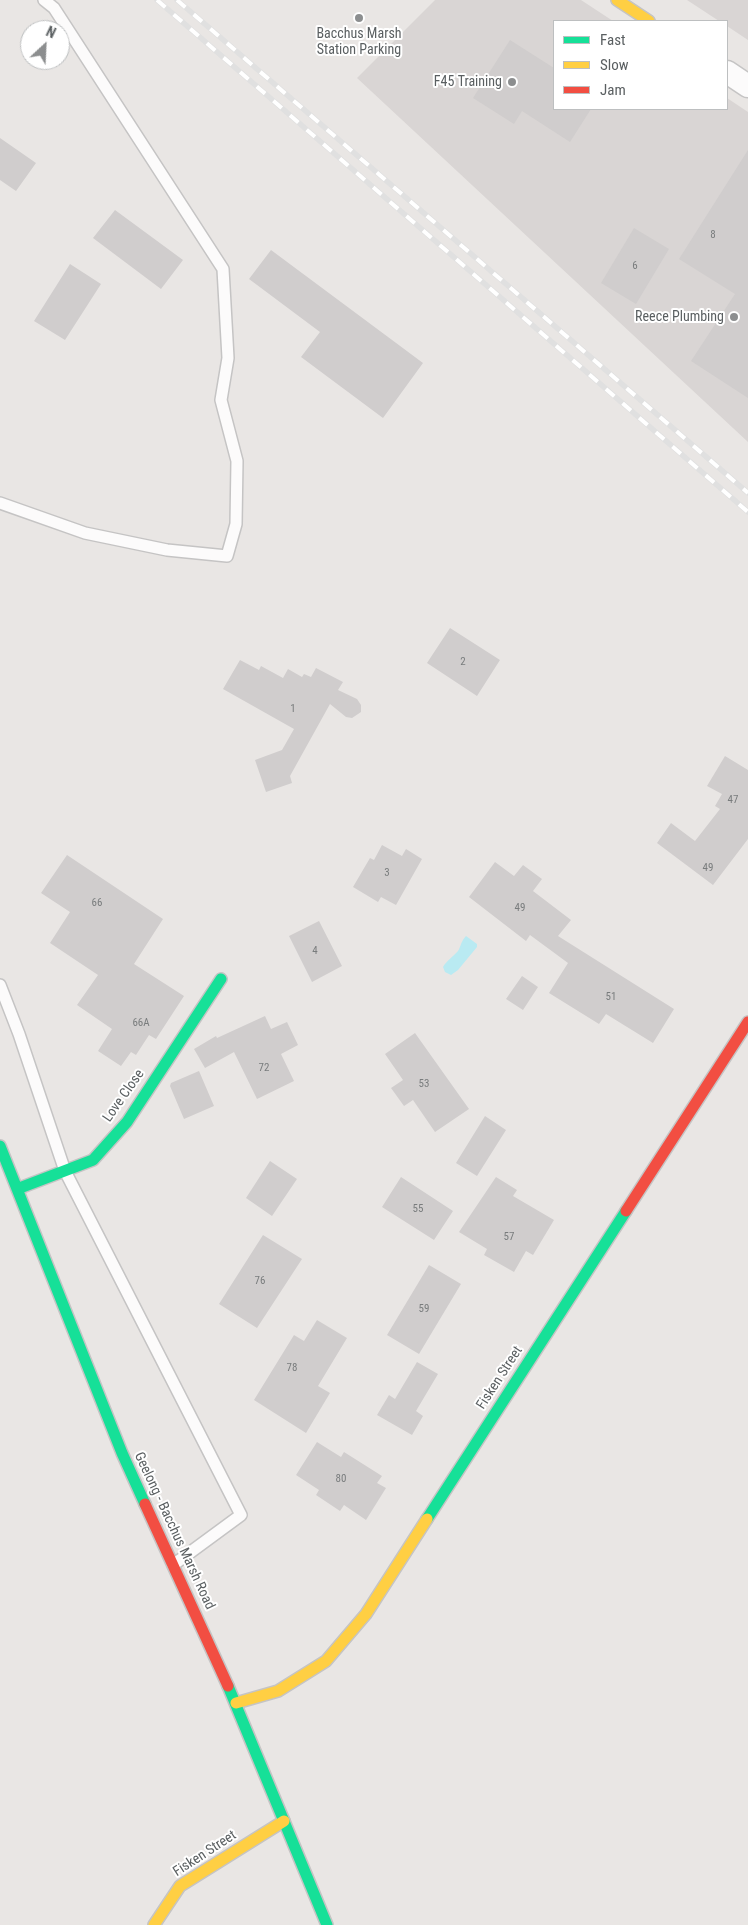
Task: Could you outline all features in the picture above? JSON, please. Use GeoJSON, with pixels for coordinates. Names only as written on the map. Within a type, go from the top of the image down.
{"type":"FeatureCollection","features":[{"type":"Feature","properties":{"kind":"street"},"geometry":{"type":"LineString","coordinates":[[616,0],[647,20]]}},
{"type":"Feature","properties":{"kind":"street"},"geometry":{"type":"LineString","coordinates":[[728,73],[748,86]]}},
{"type":"Feature","properties":{"kind":"street","name":"Love Close"},"geometry":{"type":"LineString","coordinates":[[17,1189],[92,1160],[127,1122],[221,979]]}},
{"type":"Feature","properties":{"kind":"street","name":"Fisken Street"},"geometry":{"type":"LineString","coordinates":[[236,1703],[278,1691],[326,1661],[366,1614],[748,1022]]}},
{"type":"Feature","properties":{"kind":"street","name":"Geelong - Bacchus Marsh Road"},"geometry":{"type":"LineString","coordinates":[[0,1146],[122,1453],[236,1703],[327,1925]]}},
{"type":"Feature","properties":{"kind":"street","name":"Fisken Street"},"geometry":{"type":"LineString","coordinates":[[154,1925],[180,1886],[284,1821]]}},
{"type":"Feature","properties":{"kind":"lane"},"geometry":{"type":"LineString","coordinates":[[0,503],[85,534],[167,550],[227,556],[236,524],[237,461],[221,400],[228,358],[223,269],[54,8],[44,0]]}},
{"type":"Feature","properties":{"kind":"lane"},"geometry":{"type":"LineString","coordinates":[[0,985],[19,1034],[65,1171],[241,1515],[173,1565]]}},
{"type":"Feature","properties":{"kind":"shaded area"},"geometry":{"type":"Polygon","coordinates":[[[435,0],[581,0],[611,20],[553,20],[553,110],[728,110],[728,99],[748,112],[748,442],[357,78],[435,0]]]}},
{"type":"Feature","properties":{"kind":"shaded area"},"geometry":{"type":"Polygon","coordinates":[[[687,0],[748,0],[748,40],[728,27],[728,20],[717,20],[687,0]]]}},
{"type":"Feature","properties":{"kind":"water"},"geometry":{"type":"Polygon","coordinates":[[[466,936],[477,944],[477,947],[458,970],[451,975],[445,972],[443,967],[458,951],[466,936]]]}},
{"type":"Feature","properties":{"kind":"building","name":"F45 Training"},"geometry":{"type":"Polygon","coordinates":[[[510,40],[553,67],[553,110],[590,110],[570,142],[522,111],[514,124],[473,98],[510,40]]]}},
{"type":"Feature","properties":{"kind":"building"},"geometry":{"type":"Polygon","coordinates":[[[0,138],[36,163],[16,191],[0,180],[0,138]]]}},
{"type":"Feature","properties":{"kind":"building"},"geometry":{"type":"Polygon","coordinates":[[[748,150],[748,398],[691,361],[735,294],[679,259],[748,150]]]}},
{"type":"Feature","properties":{"kind":"building"},"geometry":{"type":"Polygon","coordinates":[[[115,210],[183,260],[161,289],[93,238],[115,210]]]}},
{"type":"Feature","properties":{"kind":"building"},"geometry":{"type":"Polygon","coordinates":[[[634,228],[669,249],[636,304],[601,283],[634,228]]]}},
{"type":"Feature","properties":{"kind":"building"},"geometry":{"type":"Polygon","coordinates":[[[271,250],[423,363],[383,418],[301,357],[320,332],[249,279],[271,250]]]}},
{"type":"Feature","properties":{"kind":"building"},"geometry":{"type":"Polygon","coordinates":[[[70,264],[101,284],[65,340],[34,321],[70,264]]]}},
{"type":"Feature","properties":{"kind":"building"},"geometry":{"type":"Polygon","coordinates":[[[450,628],[500,660],[477,696],[427,663],[450,628]]]}},
{"type":"Feature","properties":{"kind":"building"},"geometry":{"type":"Polygon","coordinates":[[[240,660],[259,670],[261,666],[283,678],[288,669],[302,677],[304,674],[311,677],[316,668],[343,682],[338,690],[357,699],[361,705],[361,712],[352,718],[346,717],[330,704],[290,776],[292,783],[266,792],[255,760],[282,750],[294,729],[223,689],[240,660]]]}},
{"type":"Feature","properties":{"kind":"building"},"geometry":{"type":"Polygon","coordinates":[[[725,756],[748,770],[748,839],[713,885],[657,843],[671,823],[695,841],[720,809],[715,806],[722,794],[707,786],[725,756]]]}},
{"type":"Feature","properties":{"kind":"building"},"geometry":{"type":"Polygon","coordinates":[[[382,845],[402,856],[406,849],[422,859],[396,905],[381,897],[378,902],[353,887],[370,858],[374,860],[382,845]]]}},
{"type":"Feature","properties":{"kind":"building"},"geometry":{"type":"Polygon","coordinates":[[[67,855],[163,919],[134,964],[184,996],[156,1039],[149,1035],[136,1055],[131,1052],[121,1066],[98,1051],[112,1029],[77,1005],[98,975],[50,943],[70,912],[41,893],[67,855]]]}},
{"type":"Feature","properties":{"kind":"building"},"geometry":{"type":"Polygon","coordinates":[[[495,862],[514,876],[523,865],[542,879],[533,891],[571,920],[558,936],[674,1009],[653,1043],[606,1014],[599,1024],[549,993],[568,963],[530,935],[526,941],[469,897],[495,862]]]}},
{"type":"Feature","properties":{"kind":"building"},"geometry":{"type":"Polygon","coordinates":[[[319,921],[342,966],[312,982],[289,936],[319,921]]]}},
{"type":"Feature","properties":{"kind":"building"},"geometry":{"type":"Polygon","coordinates":[[[522,976],[538,987],[523,1010],[506,999],[522,976]]]}},
{"type":"Feature","properties":{"kind":"building"},"geometry":{"type":"Polygon","coordinates":[[[265,1016],[271,1029],[287,1022],[298,1045],[281,1054],[294,1081],[257,1099],[234,1052],[205,1068],[194,1049],[216,1036],[217,1038],[265,1016]]]}},
{"type":"Feature","properties":{"kind":"building"},"geometry":{"type":"Polygon","coordinates":[[[415,1033],[469,1109],[435,1132],[413,1100],[404,1106],[391,1088],[403,1080],[385,1054],[415,1033]]]}},
{"type":"Feature","properties":{"kind":"building"},"geometry":{"type":"Polygon","coordinates":[[[199,1071],[214,1106],[184,1119],[170,1086],[171,1083],[199,1071]]]}},
{"type":"Feature","properties":{"kind":"building"},"geometry":{"type":"Polygon","coordinates":[[[485,1116],[506,1130],[477,1176],[456,1163],[485,1116]]]}},
{"type":"Feature","properties":{"kind":"building"},"geometry":{"type":"Polygon","coordinates":[[[270,1161],[297,1179],[272,1216],[246,1198],[270,1161]]]}},
{"type":"Feature","properties":{"kind":"building"},"geometry":{"type":"Polygon","coordinates":[[[401,1177],[453,1211],[434,1240],[382,1207],[401,1177]]]}},
{"type":"Feature","properties":{"kind":"building"},"geometry":{"type":"Polygon","coordinates":[[[496,1177],[517,1190],[513,1196],[554,1220],[533,1255],[526,1251],[514,1272],[484,1255],[487,1249],[459,1232],[496,1177]]]}},
{"type":"Feature","properties":{"kind":"building"},"geometry":{"type":"Polygon","coordinates":[[[263,1235],[302,1259],[257,1328],[219,1304],[263,1235]]]}},
{"type":"Feature","properties":{"kind":"building"},"geometry":{"type":"Polygon","coordinates":[[[429,1265],[461,1284],[419,1354],[387,1335],[429,1265]]]}},
{"type":"Feature","properties":{"kind":"building"},"geometry":{"type":"Polygon","coordinates":[[[317,1320],[347,1338],[318,1386],[330,1393],[306,1433],[254,1400],[294,1335],[304,1341],[317,1320]]]}},
{"type":"Feature","properties":{"kind":"building"},"geometry":{"type":"Polygon","coordinates":[[[417,1362],[438,1374],[416,1411],[423,1416],[412,1435],[377,1415],[389,1395],[395,1399],[417,1362]]]}},
{"type":"Feature","properties":{"kind":"building"},"geometry":{"type":"Polygon","coordinates":[[[317,1442],[341,1457],[344,1452],[382,1476],[377,1483],[386,1488],[366,1520],[344,1505],[340,1511],[316,1495],[319,1490],[296,1475],[317,1442]]]}},
{"type":"Feature","properties":{"kind":"railway"},"geometry":{"type":"LineString","coordinates":[[157,0],[748,512]]}},
{"type":"Feature","properties":{"kind":"railway"},"geometry":{"type":"LineString","coordinates":[[177,0],[748,493]]}},
{"type":"Feature","properties":{"kind":"traffic: fast"},"geometry":{"type":"LineString","coordinates":[[17,1189],[93,1160],[127,1122],[221,979]]}},
{"type":"Feature","properties":{"kind":"traffic: fast"},"geometry":{"type":"LineString","coordinates":[[0,1146],[122,1453],[145,1504]]}},
{"type":"Feature","properties":{"kind":"traffic: fast"},"geometry":{"type":"LineString","coordinates":[[427,1519],[626,1211]]}},
{"type":"Feature","properties":{"kind":"traffic: fast"},"geometry":{"type":"LineString","coordinates":[[228,1686],[327,1925]]}},
{"type":"Feature","properties":{"kind":"traffic: slow"},"geometry":{"type":"LineString","coordinates":[[617,0],[647,20]]}},
{"type":"Feature","properties":{"kind":"traffic: slow"},"geometry":{"type":"LineString","coordinates":[[236,1703],[278,1691],[326,1661],[366,1614],[427,1519]]}},
{"type":"Feature","properties":{"kind":"traffic: slow"},"geometry":{"type":"LineString","coordinates":[[154,1925],[180,1886],[284,1821]]}},
{"type":"Feature","properties":{"kind":"traffic: jam"},"geometry":{"type":"LineString","coordinates":[[626,1211],[748,1022]]}},
{"type":"Feature","properties":{"kind":"traffic: jam"},"geometry":{"type":"LineString","coordinates":[[145,1504],[228,1686]]}},
{"type":"Feature","properties":{"kind":"place","name":"Bacchus Marsh Station Parking"},"geometry":{"type":"Point","coordinates":[359,18]}},
{"type":"Feature","properties":{"kind":"place","name":"F45 Training"},"geometry":{"type":"Point","coordinates":[512,82]}},
{"type":"Feature","properties":{"kind":"place","name":"Reece Plumbing"},"geometry":{"type":"Point","coordinates":[734,317]}}]}
